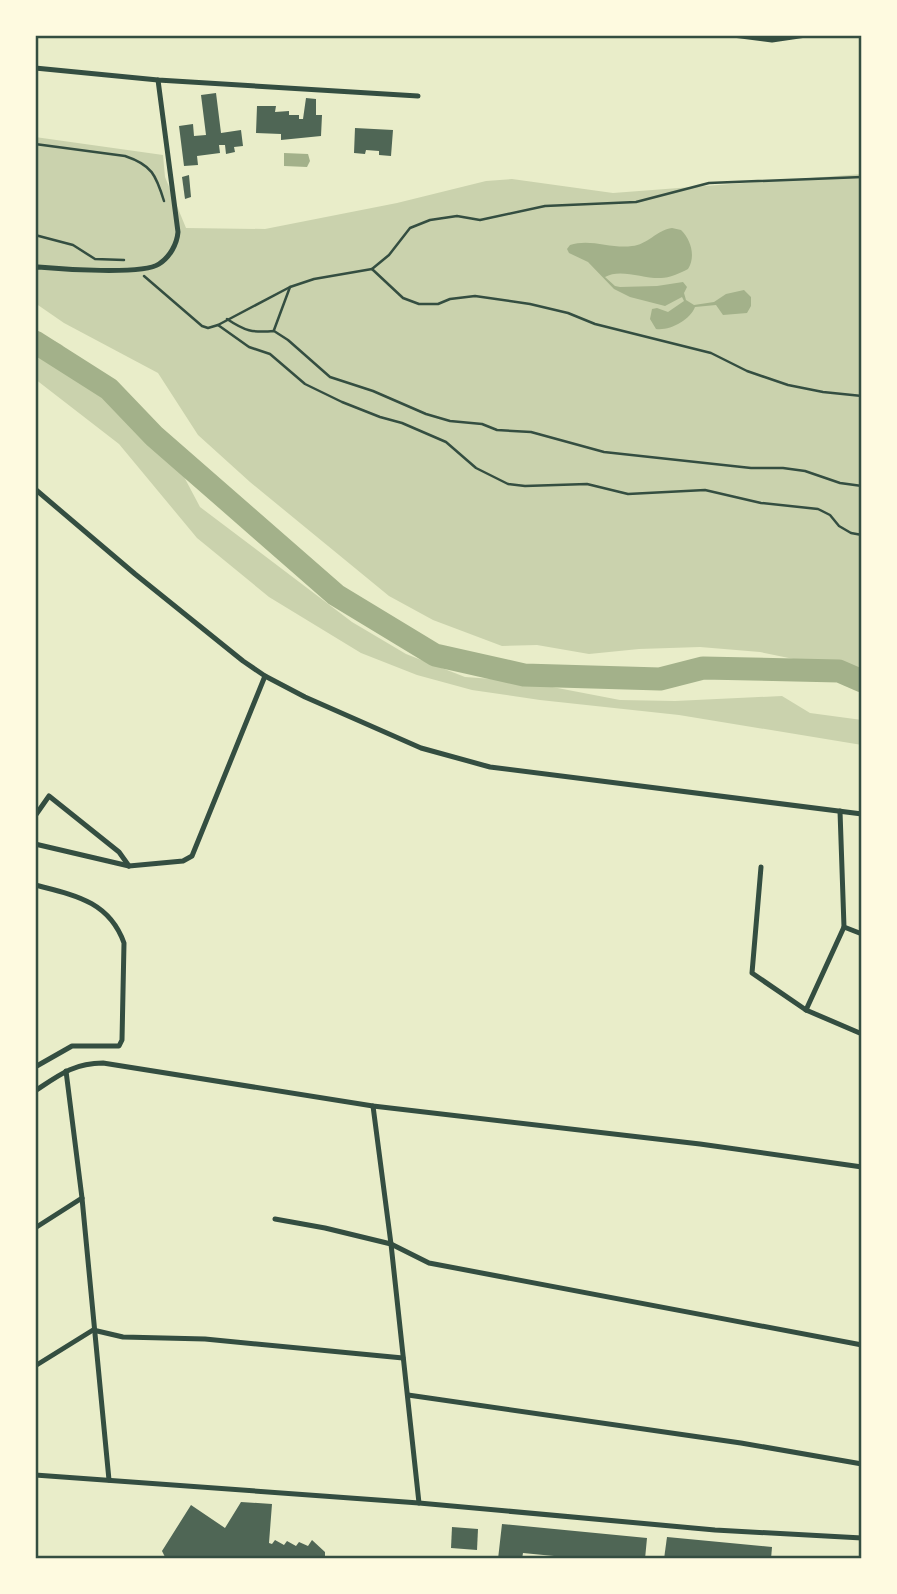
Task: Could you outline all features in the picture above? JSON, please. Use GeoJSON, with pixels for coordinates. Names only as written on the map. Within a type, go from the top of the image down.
{"type":"FeatureCollection","features":[{"type":"Feature","properties":{"kind":"street"},"geometry":{"type":"LineString","coordinates":[[733,35],[772,40],[806,35]]}},
{"type":"Feature","properties":{"kind":"street"},"geometry":{"type":"LineString","coordinates":[[35,68],[158,80],[418,96]]}},
{"type":"Feature","properties":{"kind":"street"},"geometry":{"type":"LineString","coordinates":[[35,270],[38,267],[82,270],[140,269],[158,266],[166,258],[177,240],[158,80]]}},
{"type":"Feature","properties":{"kind":"street"},"geometry":{"type":"LineString","coordinates":[[35,489],[135,574],[265,676],[305,698],[421,748],[490,767],[862,814]]}},
{"type":"Feature","properties":{"kind":"street"},"geometry":{"type":"LineString","coordinates":[[35,844],[129,866],[184,861],[192,856],[265,676]]}},
{"type":"Feature","properties":{"kind":"street"},"geometry":{"type":"LineString","coordinates":[[35,816],[48,796],[119,852],[129,866]]}},
{"type":"Feature","properties":{"kind":"street"},"geometry":{"type":"LineString","coordinates":[[806,1010],[845,927],[840,811]]}},
{"type":"Feature","properties":{"kind":"street"},"geometry":{"type":"LineString","coordinates":[[761,867],[752,973],[806,1010],[862,1034]]}},
{"type":"Feature","properties":{"kind":"street"},"geometry":{"type":"LineString","coordinates":[[35,885],[82,897],[97,905],[120,931],[124,943],[122,1040],[119,1046],[72,1046],[35,1067]]}},
{"type":"Feature","properties":{"kind":"street"},"geometry":{"type":"LineString","coordinates":[[845,927],[862,934]]}},
{"type":"Feature","properties":{"kind":"street"},"geometry":{"type":"LineString","coordinates":[[35,1091],[84,1063],[103,1063],[373,1106],[700,1144],[862,1167]]}},
{"type":"Feature","properties":{"kind":"street"},"geometry":{"type":"LineString","coordinates":[[66,1071],[82,1198],[109,1480]]}},
{"type":"Feature","properties":{"kind":"street"},"geometry":{"type":"LineString","coordinates":[[373,1106],[419,1503]]}},
{"type":"Feature","properties":{"kind":"street"},"geometry":{"type":"LineString","coordinates":[[35,1228],[82,1198]]}},
{"type":"Feature","properties":{"kind":"street"},"geometry":{"type":"LineString","coordinates":[[275,1219],[391,1244],[429,1262],[862,1345]]}},
{"type":"Feature","properties":{"kind":"street"},"geometry":{"type":"LineString","coordinates":[[35,1366],[93,1330],[123,1337],[205,1339],[403,1358]]}},
{"type":"Feature","properties":{"kind":"street"},"geometry":{"type":"LineString","coordinates":[[408,1395],[741,1443],[862,1464]]}},
{"type":"Feature","properties":{"kind":"street"},"geometry":{"type":"LineString","coordinates":[[35,1475],[419,1503],[715,1530],[862,1538]]}},
{"type":"Feature","properties":{"kind":"path"},"geometry":{"type":"LineString","coordinates":[[35,144],[125,156],[136,160],[158,178],[164,202]]}},
{"type":"Feature","properties":{"kind":"path"},"geometry":{"type":"LineString","coordinates":[[140,269],[145,279],[202,326],[208,328],[290,287],[314,279],[372,270],[389,255],[410,229],[430,220],[457,216],[480,220],[545,206],[636,202],[709,183],[862,177]]}},
{"type":"Feature","properties":{"kind":"path"},"geometry":{"type":"LineString","coordinates":[[35,236],[73,245],[95,259],[126,260]]}},
{"type":"Feature","properties":{"kind":"path"},"geometry":{"type":"LineString","coordinates":[[372,270],[403,298],[419,304],[438,304],[450,299],[475,296],[530,304],[568,313],[595,324],[711,353],[747,371],[788,385],[862,396]]}},
{"type":"Feature","properties":{"kind":"path"},"geometry":{"type":"LineString","coordinates":[[274,331],[290,287]]}},
{"type":"Feature","properties":{"kind":"path"},"geometry":{"type":"LineString","coordinates":[[227,319],[244,330],[259,333],[274,331],[289,340],[330,377],[450,421],[482,424],[506,431],[531,432],[604,452],[751,468],[794,469],[840,483],[862,486]]}},
{"type":"Feature","properties":{"kind":"path"},"geometry":{"type":"LineString","coordinates":[[218,325],[248,347],[270,354],[304,384],[342,402],[446,442],[476,468],[509,484],[587,484],[628,494],[705,490],[761,503],[818,509],[830,515],[839,526],[851,533],[862,535]]}},
{"type":"Feature","properties":{"kind":"shaded area"},"geometry":{"type":"Polygon","coordinates":[[[35,137],[163,155],[165,177],[186,228],[265,229],[397,203],[486,181],[512,179],[613,193],[862,174],[862,673],[760,652],[700,647],[589,654],[537,645],[502,646],[433,620],[389,596],[250,482],[198,435],[158,373],[64,323],[35,303],[35,137]]]}},
{"type":"Feature","properties":{"kind":"shaded area"},"geometry":{"type":"Polygon","coordinates":[[[284,153],[308,154],[310,161],[307,167],[284,166],[284,153]]]}},
{"type":"Feature","properties":{"kind":"shaded area"},"geometry":{"type":"Polygon","coordinates":[[[672,228],[681,230],[690,243],[692,259],[688,269],[664,278],[632,274],[611,274],[605,277],[620,287],[683,282],[687,287],[684,293],[686,300],[694,305],[714,302],[726,294],[744,290],[751,297],[751,306],[747,313],[723,315],[716,305],[695,307],[679,324],[656,329],[650,319],[652,309],[668,312],[684,301],[682,297],[665,306],[630,297],[614,289],[588,262],[569,253],[567,249],[578,243],[624,247],[637,245],[672,228]]]}},
{"type":"Feature","properties":{"kind":"shaded area"},"geometry":{"type":"Polygon","coordinates":[[[35,331],[62,345],[94,389],[141,419],[164,439],[200,507],[352,622],[406,654],[465,677],[521,681],[620,700],[675,701],[782,696],[810,713],[862,720],[862,745],[679,715],[472,690],[417,675],[361,653],[269,597],[197,538],[119,444],[35,379],[35,331]]]}},
{"type":"Feature","properties":{"kind":"building"},"geometry":{"type":"Polygon","coordinates":[[[216,93],[221,133],[241,130],[243,146],[234,147],[235,152],[226,154],[225,145],[219,145],[220,153],[197,156],[198,165],[184,166],[179,126],[193,124],[194,136],[206,135],[201,95],[216,93]]]}},
{"type":"Feature","properties":{"kind":"building"},"geometry":{"type":"Polygon","coordinates":[[[306,98],[316,99],[316,115],[322,115],[321,136],[281,140],[281,134],[256,133],[257,106],[276,106],[275,112],[289,111],[289,115],[299,115],[299,119],[303,119],[306,98]]]}},
{"type":"Feature","properties":{"kind":"building"},"geometry":{"type":"Polygon","coordinates":[[[355,128],[393,130],[391,156],[379,155],[379,151],[354,153],[355,128]]]}},
{"type":"Feature","properties":{"kind":"building"},"geometry":{"type":"Polygon","coordinates":[[[189,175],[191,197],[185,199],[182,177],[189,175]]]}},
{"type":"Feature","properties":{"kind":"building"},"geometry":{"type":"Polygon","coordinates":[[[241,1502],[272,1504],[269,1543],[272,1544],[275,1540],[284,1545],[287,1541],[296,1546],[299,1542],[308,1546],[312,1540],[325,1552],[325,1559],[166,1559],[162,1551],[191,1505],[225,1528],[241,1502]]]}},
{"type":"Feature","properties":{"kind":"building"},"geometry":{"type":"Polygon","coordinates":[[[502,1524],[647,1538],[645,1559],[585,1559],[523,1553],[522,1559],[498,1559],[502,1524]]]}},
{"type":"Feature","properties":{"kind":"building"},"geometry":{"type":"Polygon","coordinates":[[[452,1527],[478,1529],[477,1550],[451,1548],[452,1527]]]}},
{"type":"Feature","properties":{"kind":"building"},"geometry":{"type":"Polygon","coordinates":[[[667,1537],[772,1547],[771,1559],[664,1559],[667,1537]]]}},
{"type":"Feature","properties":{"kind":"waterway"},"geometry":{"type":"LineString","coordinates":[[35,342],[109,389],[154,436],[336,595],[435,655],[524,675],[660,679],[703,668],[839,671],[862,681]]}}]}
